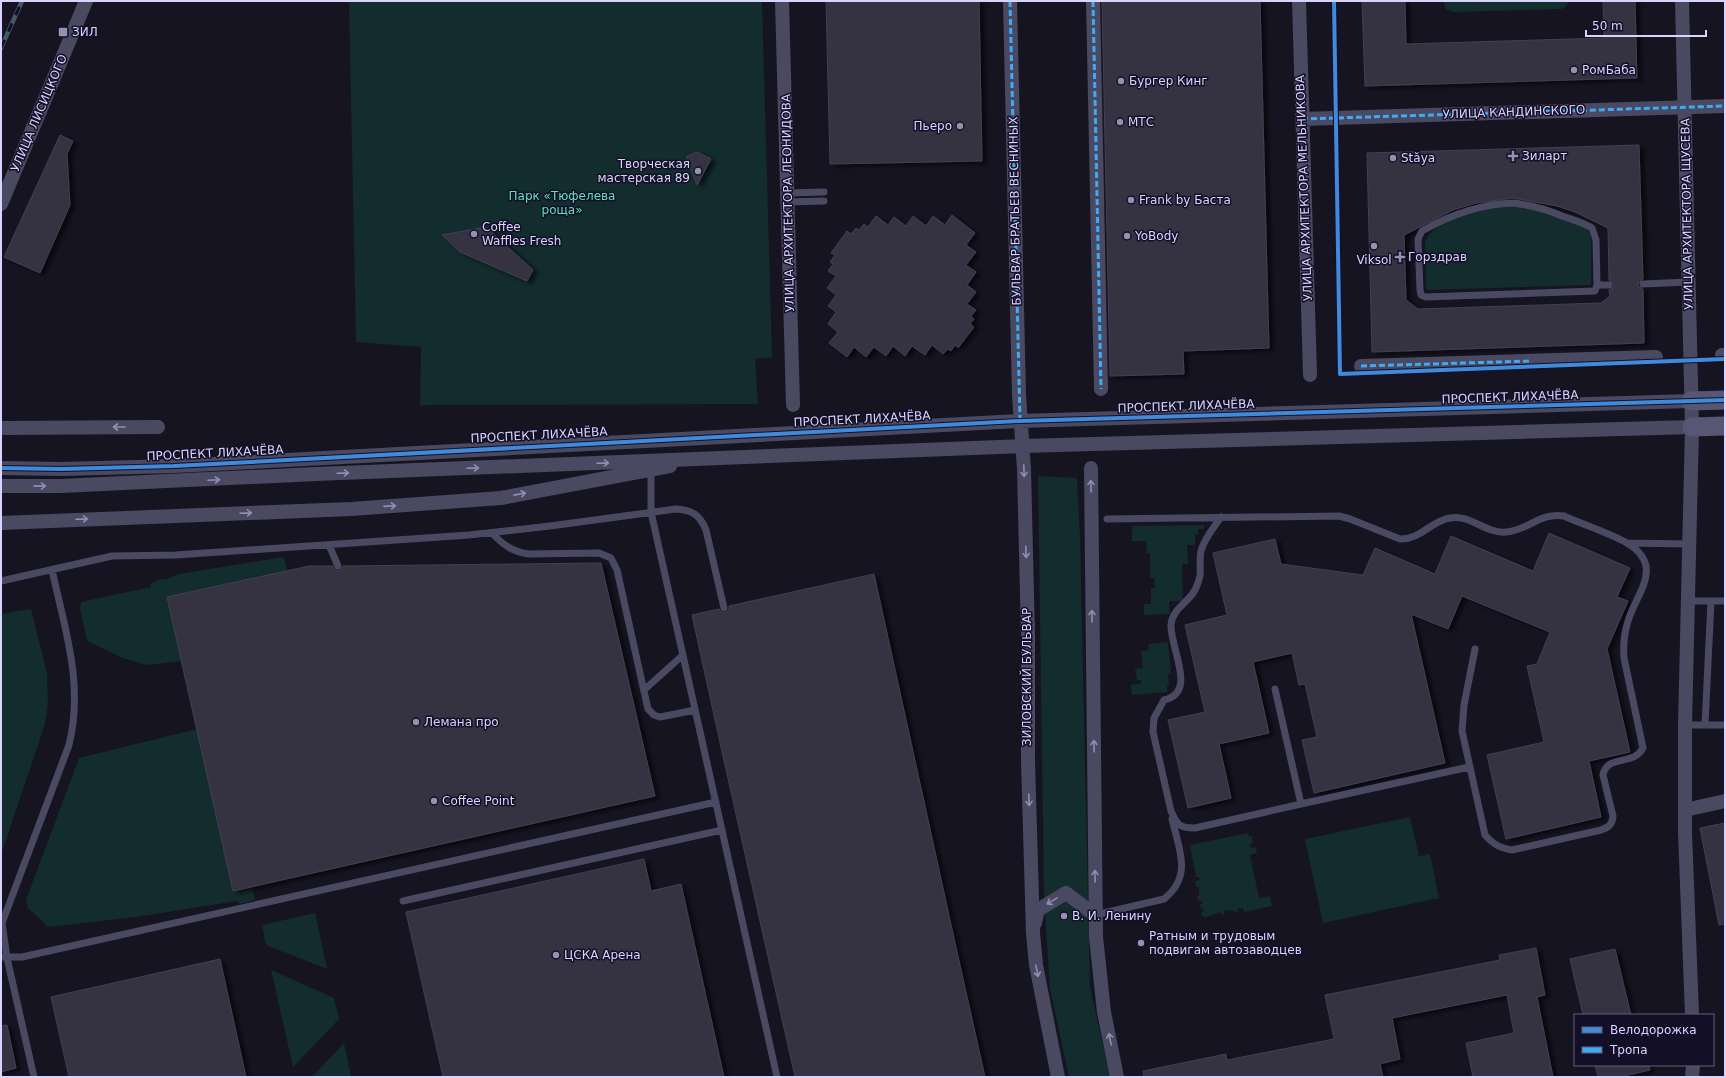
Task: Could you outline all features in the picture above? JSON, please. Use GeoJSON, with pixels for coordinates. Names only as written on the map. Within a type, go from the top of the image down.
{"type":"FeatureCollection","features":[{"type":"Feature","properties":{"kind":"street","name":"УЛИЦА ЛИСИЦКОГО"},"geometry":{"type":"LineString","coordinates":[[1,204],[86,1]]}},
{"type":"Feature","properties":{"kind":"street","name":"УЛИЦА АРХИТЕКТОРА ЛЕОНИДОВА"},"geometry":{"type":"LineString","coordinates":[[782,1],[793,404]]}},
{"type":"Feature","properties":{"kind":"street","name":"БУЛЬВАР БРАТЬЕВ ВЕСНИНЫХ"},"geometry":{"type":"LineString","coordinates":[[1010,1],[1020,421]]}},
{"type":"Feature","properties":{"kind":"street"},"geometry":{"type":"LineString","coordinates":[[1093,1],[1101,389]]}},
{"type":"Feature","properties":{"kind":"street","name":"УЛИЦА АРХИТЕКТОРА МЕЛЬНИКОВА"},"geometry":{"type":"LineString","coordinates":[[1299,1],[1310,375]]}},
{"type":"Feature","properties":{"kind":"street","name":"УЛИЦА АРХИТЕКТОРА ЩУСЕВА"},"geometry":{"type":"LineString","coordinates":[[1682,1],[1692,427],[1684,725],[1685,810],[1692,1014]]}},
{"type":"Feature","properties":{"kind":"street","name":"УЛИЦА КАНДИНСКОГО"},"geometry":{"type":"LineString","coordinates":[[1302,118],[1725,106]]}},
{"type":"Feature","properties":{"kind":"street"},"geometry":{"type":"LineString","coordinates":[[1361,366],[1656,357]]}},
{"type":"Feature","properties":{"kind":"street","name":"ПРОСПЕКТ ЛИХАЧЁВА"},"geometry":{"type":"LineString","coordinates":[[1,468],[61,469],[174,466],[1020,421],[1725,400]]}},
{"type":"Feature","properties":{"kind":"street","name":"ЗИЛОВСКИЙ БУЛЬВАР"},"geometry":{"type":"LineString","coordinates":[[1020,421],[1023,446],[1028,637],[1028,761],[1033,933],[1036,965],[1058,1077]]}},
{"type":"Feature","properties":{"kind":"street"},"geometry":{"type":"LineString","coordinates":[[1,486],[61,486],[175,482],[324,474],[1023,446],[1725,426]]}},
{"type":"Feature","properties":{"kind":"street"},"geometry":{"type":"LineString","coordinates":[[1,428],[158,427]]}},
{"type":"Feature","properties":{"kind":"street"},"geometry":{"type":"LineString","coordinates":[[1,523],[344,509],[501,498],[671,466]]}},
{"type":"Feature","properties":{"kind":"street"},"geometry":{"type":"LineString","coordinates":[[1091,468],[1095,915],[1097,956],[1104,1012],[1117,1077]]}},
{"type":"Feature","properties":{"kind":"street"},"geometry":{"type":"LineString","coordinates":[[1685,810],[1725,802]]}},
{"type":"Feature","properties":{"kind":"street","name":"ЗИЛОВСКИЙ БУЛЬВАР"},"geometry":{"type":"LineString","coordinates":[[1033,933],[1038,910],[1066,893],[1095,915]]}},
{"type":"Feature","properties":{"kind":"street"},"geometry":{"type":"LineString","coordinates":[[1692,1077],[1693,1066]]}},
{"type":"Feature","properties":{"kind":"lane"},"geometry":{"type":"LineString","coordinates":[[787,198],[824,192]]}},
{"type":"Feature","properties":{"kind":"lane"},"geometry":{"type":"LineString","coordinates":[[787,198],[824,201]]}},
{"type":"Feature","properties":{"kind":"lane"},"geometry":{"type":"LineString","coordinates":[[1513,203],[1537,207],[1578,221],[1592,228],[1596,240],[1597,285],[1595,291],[1591,292],[1426,297],[1420,290],[1418,236],[1427,228],[1474,208],[1513,203]]}},
{"type":"Feature","properties":{"kind":"lane"},"geometry":{"type":"LineString","coordinates":[[1643,284],[1688,282]]}},
{"type":"Feature","properties":{"kind":"lane"},"geometry":{"type":"LineString","coordinates":[[1597,285],[1609,285]]}},
{"type":"Feature","properties":{"kind":"lane"},"geometry":{"type":"LineString","coordinates":[[651,470],[651,512],[777,1077]]}},
{"type":"Feature","properties":{"kind":"lane"},"geometry":{"type":"LineString","coordinates":[[1,581],[112,556],[184,554],[492,533],[676,509],[687,510],[702,519],[706,530],[724,608]]}},
{"type":"Feature","properties":{"kind":"lane"},"geometry":{"type":"LineString","coordinates":[[1107,519],[1339,516],[1350,518],[1400,539],[1407,540],[1417,536],[1445,519],[1452,517],[1466,519],[1498,532],[1506,532],[1542,518],[1557,515],[1564,516],[1627,543],[1640,554],[1646,565],[1647,578],[1628,620],[1623,647],[1643,748],[1640,754],[1632,758],[1613,763],[1607,766],[1604,770],[1603,775],[1612,816],[1612,822],[1609,827],[1512,850],[1500,848],[1494,845],[1485,835],[1464,744],[1462,720],[1475,649]]}},
{"type":"Feature","properties":{"kind":"lane"},"geometry":{"type":"LineString","coordinates":[[1095,915],[1164,899],[1173,892],[1180,881],[1182,871],[1171,811],[1153,732],[1154,718],[1164,700],[1172,698],[1179,692],[1181,686],[1181,676],[1171,631],[1171,623],[1176,612],[1194,592],[1200,576],[1201,551],[1221,517]]}},
{"type":"Feature","properties":{"kind":"lane"},"geometry":{"type":"LineString","coordinates":[[492,533],[503,544],[521,553],[600,554],[610,558],[617,570],[648,709],[654,716],[666,717],[695,710]]}},
{"type":"Feature","properties":{"kind":"lane"},"geometry":{"type":"LineString","coordinates":[[1627,543],[1689,544]]}},
{"type":"Feature","properties":{"kind":"lane"},"geometry":{"type":"LineString","coordinates":[[329,545],[338,566]]}},
{"type":"Feature","properties":{"kind":"lane"},"geometry":{"type":"LineString","coordinates":[[34,1077],[4,958],[2,923],[70,745],[76,714],[76,685],[73,663],[52,570]]}},
{"type":"Feature","properties":{"kind":"lane"},"geometry":{"type":"LineString","coordinates":[[1688,601],[1725,601]]}},
{"type":"Feature","properties":{"kind":"lane"},"geometry":{"type":"LineString","coordinates":[[1705,725],[1712,601]]}},
{"type":"Feature","properties":{"kind":"lane"},"geometry":{"type":"LineString","coordinates":[[644,690],[683,655]]}},
{"type":"Feature","properties":{"kind":"lane"},"geometry":{"type":"LineString","coordinates":[[1275,689],[1301,804]]}},
{"type":"Feature","properties":{"kind":"lane"},"geometry":{"type":"LineString","coordinates":[[1684,725],[1725,725]]}},
{"type":"Feature","properties":{"kind":"lane"},"geometry":{"type":"LineString","coordinates":[[1171,811],[1176,823],[1184,828],[1195,828],[1469,766]]}},
{"type":"Feature","properties":{"kind":"lane"},"geometry":{"type":"LineString","coordinates":[[4,958],[27,956],[716,802]]}},
{"type":"Feature","properties":{"kind":"lane"},"geometry":{"type":"LineString","coordinates":[[403,901],[722,830]]}},
{"type":"Feature","properties":{"kind":"green space","name":"Парк «Тюфелева роща»"},"geometry":{"type":"Polygon","coordinates":[[[349,1],[762,1],[772,357],[755,359],[758,404],[420,405],[421,347],[356,342],[349,1]]]}},
{"type":"Feature","properties":{"kind":"green space"},"geometry":{"type":"Polygon","coordinates":[[[1443,1],[1570,1],[1561,9],[1453,12],[1446,9],[1443,1]]]}},
{"type":"Feature","properties":{"kind":"green space"},"geometry":{"type":"Polygon","coordinates":[[[1502,205],[1530,208],[1586,227],[1591,236],[1591,285],[1427,290],[1425,243],[1429,235],[1446,221],[1458,216],[1502,205]]]}},
{"type":"Feature","properties":{"kind":"green space"},"geometry":{"type":"Polygon","coordinates":[[[1038,476],[1077,478],[1080,537],[1090,987],[1110,1077],[1069,1077],[1050,989],[1044,897],[1038,476]]]}},
{"type":"Feature","properties":{"kind":"green space"},"geometry":{"type":"Polygon","coordinates":[[[1204,525],[1204,529],[1198,529],[1198,534],[1195,535],[1195,545],[1187,545],[1188,564],[1182,564],[1183,601],[1169,601],[1170,614],[1144,615],[1144,604],[1151,604],[1151,588],[1155,588],[1154,578],[1150,578],[1150,553],[1147,553],[1146,541],[1132,541],[1132,526],[1204,525]]]}},
{"type":"Feature","properties":{"kind":"green space"},"geometry":{"type":"Polygon","coordinates":[[[284,557],[287,571],[168,597],[182,661],[146,665],[123,658],[87,641],[80,609],[81,602],[151,587],[150,584],[163,578],[164,580],[179,574],[284,557]]]}},
{"type":"Feature","properties":{"kind":"green space"},"geometry":{"type":"Polygon","coordinates":[[[31,609],[47,673],[48,704],[45,724],[1,855],[1,614],[31,609]]]}},
{"type":"Feature","properties":{"kind":"green space"},"geometry":{"type":"Polygon","coordinates":[[[1168,642],[1171,673],[1168,674],[1169,686],[1167,686],[1167,692],[1132,695],[1131,685],[1141,683],[1141,680],[1137,680],[1135,669],[1143,668],[1141,651],[1149,650],[1148,644],[1168,642]]]}},
{"type":"Feature","properties":{"kind":"green space"},"geometry":{"type":"Polygon","coordinates":[[[197,729],[233,890],[252,887],[255,900],[240,904],[237,901],[136,917],[48,927],[28,908],[26,900],[79,758],[197,729]]]}},
{"type":"Feature","properties":{"kind":"green space"},"geometry":{"type":"Polygon","coordinates":[[[1410,817],[1419,856],[1430,854],[1439,898],[1323,923],[1305,839],[1410,817]]]}},
{"type":"Feature","properties":{"kind":"green space"},"geometry":{"type":"Polygon","coordinates":[[[1248,833],[1249,836],[1252,836],[1253,843],[1250,843],[1251,848],[1256,847],[1257,853],[1250,855],[1259,898],[1270,896],[1272,906],[1244,912],[1243,908],[1238,908],[1239,911],[1224,911],[1225,914],[1221,915],[1220,912],[1204,918],[1204,916],[1201,916],[1201,912],[1204,911],[1203,909],[1201,910],[1200,904],[1202,904],[1202,901],[1198,901],[1197,896],[1199,896],[1199,887],[1196,887],[1195,881],[1200,879],[1199,877],[1196,877],[1190,845],[1248,833]]]}},
{"type":"Feature","properties":{"kind":"green space"},"geometry":{"type":"Polygon","coordinates":[[[315,913],[327,969],[266,945],[262,925],[315,913]]]}},
{"type":"Feature","properties":{"kind":"green space"},"geometry":{"type":"Polygon","coordinates":[[[271,970],[334,998],[339,1019],[293,1067],[271,970]]]}},
{"type":"Feature","properties":{"kind":"green space"},"geometry":{"type":"Polygon","coordinates":[[[344,1043],[351,1077],[312,1077],[344,1043]]]}},
{"type":"Feature","properties":{"kind":"building"},"geometry":{"type":"Polygon","coordinates":[[[826,1],[979,1],[982,161],[830,164],[826,1]]]}},
{"type":"Feature","properties":{"kind":"building"},"geometry":{"type":"Polygon","coordinates":[[[1102,1],[1260,1],[1269,348],[1183,351],[1184,374],[1110,376],[1102,1]]]}},
{"type":"Feature","properties":{"kind":"building"},"geometry":{"type":"Polygon","coordinates":[[[1362,1],[1405,1],[1406,44],[1604,38],[1603,1],[1635,1],[1637,78],[1365,86],[1362,1]]]}},
{"type":"Feature","properties":{"kind":"building"},"geometry":{"type":"Polygon","coordinates":[[[60,135],[73,141],[67,154],[70,205],[40,273],[4,257],[60,135]]]}},
{"type":"Feature","properties":{"kind":"building"},"geometry":{"type":"Polygon","coordinates":[[[1639,145],[1643,279],[1638,284],[1639,287],[1643,289],[1644,343],[1372,352],[1367,153],[1639,145]],[[1513,198],[1476,203],[1453,210],[1404,235],[1406,300],[1418,309],[1601,303],[1610,296],[1609,290],[1613,288],[1614,285],[1609,280],[1608,228],[1575,212],[1557,206],[1513,198]]]}},
{"type":"Feature","properties":{"kind":"building"},"geometry":{"type":"Polygon","coordinates":[[[697,152],[711,159],[697,185],[686,157],[697,152]]]}},
{"type":"Feature","properties":{"kind":"building"},"geometry":{"type":"Polygon","coordinates":[[[952,215],[975,233],[966,245],[976,252],[966,265],[976,272],[967,285],[976,292],[967,304],[976,310],[971,316],[974,319],[970,324],[974,327],[958,348],[955,345],[951,351],[948,349],[943,354],[932,345],[925,355],[912,346],[905,356],[893,346],[886,356],[874,347],[866,357],[854,347],[847,357],[829,343],[838,332],[828,324],[836,312],[828,306],[836,295],[827,288],[836,276],[828,271],[833,264],[830,262],[835,255],[831,253],[847,231],[851,234],[856,228],[859,230],[864,224],[868,227],[876,216],[888,225],[894,217],[906,226],[913,216],[926,226],[933,216],[945,225],[952,215]]]}},
{"type":"Feature","properties":{"kind":"building"},"geometry":{"type":"Polygon","coordinates":[[[486,227],[533,270],[527,281],[460,252],[442,235],[486,227]]]}},
{"type":"Feature","properties":{"kind":"building"},"geometry":{"type":"Polygon","coordinates":[[[1549,533],[1630,568],[1617,597],[1628,601],[1607,649],[1630,752],[1589,761],[1601,817],[1506,839],[1487,755],[1544,742],[1527,666],[1537,664],[1550,632],[1462,596],[1448,629],[1411,614],[1445,763],[1314,793],[1302,740],[1317,737],[1305,684],[1299,685],[1292,653],[1253,662],[1269,733],[1219,744],[1231,798],[1188,808],[1168,720],[1205,712],[1185,625],[1227,615],[1213,553],[1275,539],[1281,564],[1363,575],[1375,548],[1435,574],[1451,536],[1533,571],[1549,533]]]}},
{"type":"Feature","properties":{"kind":"building","name":"Лемана про"},"geometry":{"type":"Polygon","coordinates":[[[601,563],[655,796],[233,891],[167,597],[309,566],[333,566],[335,570],[338,571],[342,569],[343,566],[601,563]]]}},
{"type":"Feature","properties":{"kind":"building"},"geometry":{"type":"Polygon","coordinates":[[[874,574],[985,1077],[795,1077],[723,756],[692,615],[719,609],[721,612],[725,613],[729,610],[729,606],[874,574]]]}},
{"type":"Feature","properties":{"kind":"building"},"geometry":{"type":"Polygon","coordinates":[[[1725,823],[1725,924],[1719,925],[1700,828],[1725,823]]]}},
{"type":"Feature","properties":{"kind":"building","name":"ЦСКА Арена"},"geometry":{"type":"Polygon","coordinates":[[[644,859],[651,891],[681,884],[724,1077],[443,1077],[406,912],[644,859]]]}},
{"type":"Feature","properties":{"kind":"building"},"geometry":{"type":"Polygon","coordinates":[[[1536,948],[1545,995],[1537,997],[1553,1077],[1473,1077],[1466,1043],[1514,1033],[1507,995],[1392,1018],[1400,1059],[1380,1064],[1383,1077],[1144,1077],[1143,1071],[1226,1054],[1227,1060],[1334,1039],[1325,995],[1500,960],[1499,955],[1536,948]]]}},
{"type":"Feature","properties":{"kind":"building"},"geometry":{"type":"Polygon","coordinates":[[[1615,949],[1631,1014],[1583,1014],[1570,959],[1615,949]]]}},
{"type":"Feature","properties":{"kind":"building"},"geometry":{"type":"Polygon","coordinates":[[[220,959],[246,1077],[69,1077],[51,997],[220,959]]]}},
{"type":"Feature","properties":{"kind":"building"},"geometry":{"type":"Polygon","coordinates":[[[7,1025],[16,1068],[1,1072],[1,1026],[7,1025]]]}},
{"type":"Feature","properties":{"kind":"building"},"geometry":{"type":"Polygon","coordinates":[[[1595,1066],[1649,1066],[1650,1070],[1620,1077],[1598,1077],[1595,1066]]]}},
{"type":"Feature","properties":{"kind":"railway"},"geometry":{"type":"LineString","coordinates":[[1,48],[22,1]]}},
{"type":"Feature","properties":{"kind":"marked path"},"geometry":{"type":"LineString","coordinates":[[1010,1],[1020,421]]}},
{"type":"Feature","properties":{"kind":"marked path"},"geometry":{"type":"LineString","coordinates":[[1093,1],[1101,389]]}},
{"type":"Feature","properties":{"kind":"marked path"},"geometry":{"type":"LineString","coordinates":[[1302,119],[1725,106]]}},
{"type":"Feature","properties":{"kind":"marked path"},"geometry":{"type":"LineString","coordinates":[[1361,366],[1532,361]]}},
{"type":"Feature","properties":{"kind":"cycle path"},"geometry":{"type":"LineString","coordinates":[[1334,1],[1340,374],[1725,359]]}},
{"type":"Feature","properties":{"kind":"cycle path"},"geometry":{"type":"LineString","coordinates":[[1,468],[61,469],[174,466],[1020,421],[1725,400]]}},
{"type":"Feature","properties":{"kind":"place","name":"ЗИЛ"},"geometry":{"type":"Point","coordinates":[63,32]}},
{"type":"Feature","properties":{"kind":"place","name":"РомБаба"},"geometry":{"type":"Point","coordinates":[1574,70]}},
{"type":"Feature","properties":{"kind":"place","name":"Бургер Кинг"},"geometry":{"type":"Point","coordinates":[1121,81]}},
{"type":"Feature","properties":{"kind":"place","name":"МТС"},"geometry":{"type":"Point","coordinates":[1120,122]}},
{"type":"Feature","properties":{"kind":"place","name":"Пьеро"},"geometry":{"type":"Point","coordinates":[960,126]}},
{"type":"Feature","properties":{"kind":"place","name":"Зиларт"},"geometry":{"type":"Point","coordinates":[1513,156]}},
{"type":"Feature","properties":{"kind":"place","name":"Stăya"},"geometry":{"type":"Point","coordinates":[1393,158]}},
{"type":"Feature","properties":{"kind":"place","name":"Творческая мастерская 89"},"geometry":{"type":"Point","coordinates":[698,171]}},
{"type":"Feature","properties":{"kind":"place","name":"Frank by Баста"},"geometry":{"type":"Point","coordinates":[1131,200]}},
{"type":"Feature","properties":{"kind":"place","name":"Coffee Waffles Fresh"},"geometry":{"type":"Point","coordinates":[474,234]}},
{"type":"Feature","properties":{"kind":"place","name":"YoBody"},"geometry":{"type":"Point","coordinates":[1127,236]}},
{"type":"Feature","properties":{"kind":"place","name":"Viksol"},"geometry":{"type":"Point","coordinates":[1374,246]}},
{"type":"Feature","properties":{"kind":"place","name":"Горздрав"},"geometry":{"type":"Point","coordinates":[1400,257]}},
{"type":"Feature","properties":{"kind":"place","name":"Лемана про"},"geometry":{"type":"Point","coordinates":[416,722]}},
{"type":"Feature","properties":{"kind":"place","name":"Coffee Point"},"geometry":{"type":"Point","coordinates":[434,801]}},
{"type":"Feature","properties":{"kind":"place","name":"В. И. Ленину"},"geometry":{"type":"Point","coordinates":[1064,916]}},
{"type":"Feature","properties":{"kind":"place","name":"Ратным и трудовым подвигам автозаводцев"},"geometry":{"type":"Point","coordinates":[1141,943]}},
{"type":"Feature","properties":{"kind":"place","name":"ЦСКА Арена"},"geometry":{"type":"Point","coordinates":[556,955]}}]}
